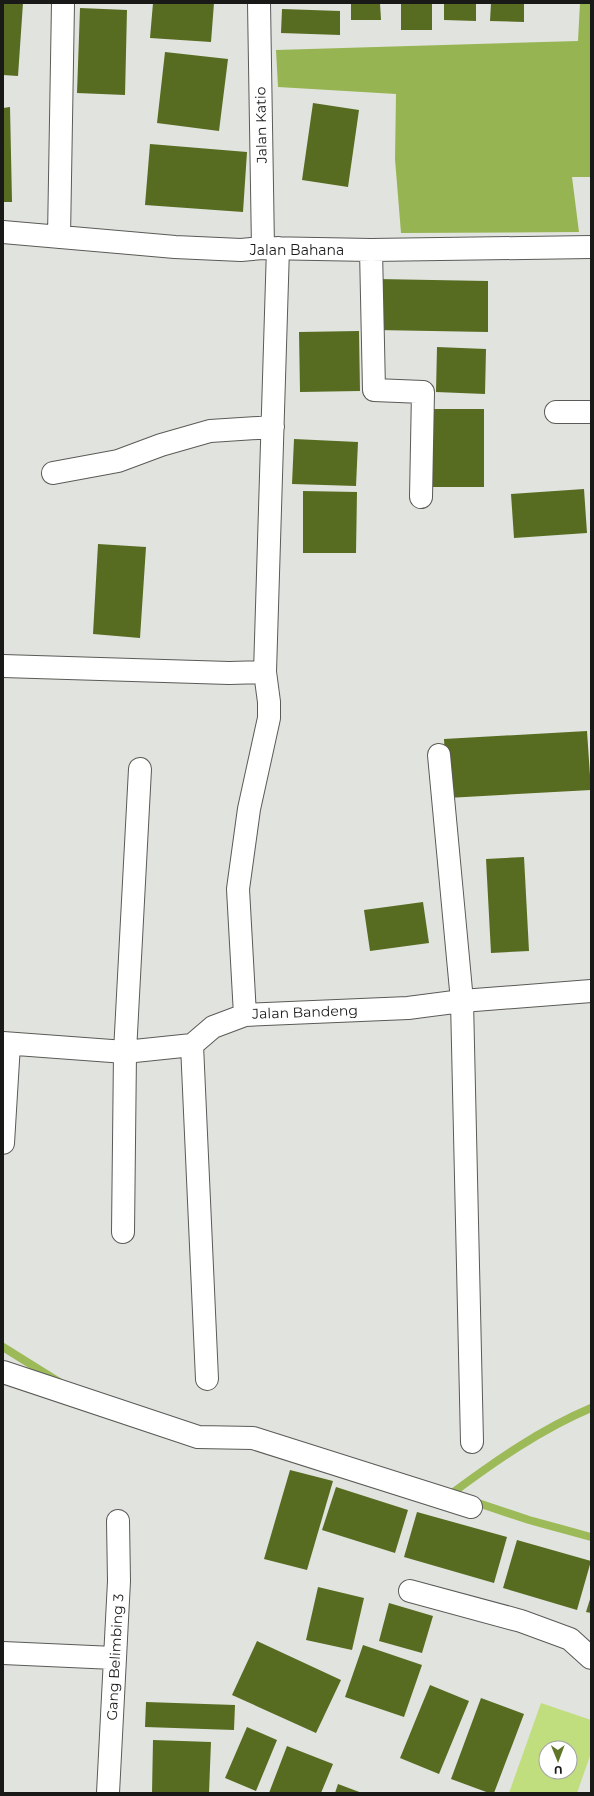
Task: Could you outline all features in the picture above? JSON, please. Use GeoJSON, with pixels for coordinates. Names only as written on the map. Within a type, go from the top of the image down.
{"type":"FeatureCollection","features":[{"type":"Feature","properties":{"kind":"street"},"geometry":{"type":"LineString","coordinates":[[59,237],[63,3]]}},
{"type":"Feature","properties":{"kind":"street","name":"Jalan Katio"},"geometry":{"type":"LineString","coordinates":[[245,1015],[238,889],[249,809],[269,718],[269,702],[265,672],[273,427],[270,248],[259,3]]}},
{"type":"Feature","properties":{"kind":"street","name":"Jalan Bahana"},"geometry":{"type":"LineString","coordinates":[[3,232],[240,250],[270,248],[371,250],[591,247]]}},
{"type":"Feature","properties":{"kind":"street"},"geometry":{"type":"LineString","coordinates":[[371,250],[374,390],[423,392],[421,497]]}},
{"type":"Feature","properties":{"kind":"street"},"geometry":{"type":"LineString","coordinates":[[556,412],[591,412]]}},
{"type":"Feature","properties":{"kind":"street"},"geometry":{"type":"LineString","coordinates":[[53,473],[118,461],[161,445],[210,431],[273,427]]}},
{"type":"Feature","properties":{"kind":"street"},"geometry":{"type":"LineString","coordinates":[[3,666],[229,673],[265,672]]}},
{"type":"Feature","properties":{"kind":"street"},"geometry":{"type":"LineString","coordinates":[[439,754],[462,1001],[472,1442]]}},
{"type":"Feature","properties":{"kind":"street"},"geometry":{"type":"LineString","coordinates":[[123,1232],[125,1052],[140,769]]}},
{"type":"Feature","properties":{"kind":"street","name":"Jalan Bandeng"},"geometry":{"type":"LineString","coordinates":[[192,1044],[213,1027],[245,1015],[408,1008],[462,1001],[591,991]]}},
{"type":"Feature","properties":{"kind":"street"},"geometry":{"type":"LineString","coordinates":[[3,1143],[6,1043],[125,1052],[192,1044],[206,1379]]}},
{"type":"Feature","properties":{"kind":"street"},"geometry":{"type":"LineString","coordinates":[[3,1372],[198,1437],[253,1438],[471,1508]]}},
{"type":"Feature","properties":{"kind":"street","name":"Gang Belimbing 3"},"geometry":{"type":"LineString","coordinates":[[108,1793],[119,1580],[118,1521]]}},
{"type":"Feature","properties":{"kind":"street"},"geometry":{"type":"LineString","coordinates":[[410,1591],[521,1621],[570,1639],[591,1658]]}},
{"type":"Feature","properties":{"kind":"street"},"geometry":{"type":"LineString","coordinates":[[3,1653],[114,1658]]}},
{"type":"Feature","properties":{"kind":"green space"},"geometry":{"type":"Polygon","coordinates":[[[580,3],[591,3],[591,177],[572,177],[579,232],[401,233],[395,159],[396,94],[278,87],[276,50],[578,41],[580,3]]]}},
{"type":"Feature","properties":{"kind":"green space"},"geometry":{"type":"Polygon","coordinates":[[[541,1703],[591,1720],[591,1753],[577,1793],[509,1793],[541,1703]]]}},
{"type":"Feature","properties":{"kind":"building"},"geometry":{"type":"Polygon","coordinates":[[[3,3],[23,3],[18,76],[3,75],[3,3]]]}},
{"type":"Feature","properties":{"kind":"building"},"geometry":{"type":"Polygon","coordinates":[[[153,3],[214,3],[211,42],[150,38],[153,3]]]}},
{"type":"Feature","properties":{"kind":"building"},"geometry":{"type":"Polygon","coordinates":[[[351,3],[380,3],[381,20],[351,20],[351,3]]]}},
{"type":"Feature","properties":{"kind":"building"},"geometry":{"type":"Polygon","coordinates":[[[401,3],[432,3],[432,30],[401,30],[401,3]]]}},
{"type":"Feature","properties":{"kind":"building"},"geometry":{"type":"Polygon","coordinates":[[[444,3],[476,3],[476,21],[444,20],[444,3]]]}},
{"type":"Feature","properties":{"kind":"building"},"geometry":{"type":"Polygon","coordinates":[[[491,3],[524,3],[524,22],[490,21],[491,3]]]}},
{"type":"Feature","properties":{"kind":"building"},"geometry":{"type":"Polygon","coordinates":[[[80,8],[127,10],[125,95],[77,93],[80,8]]]}},
{"type":"Feature","properties":{"kind":"building"},"geometry":{"type":"Polygon","coordinates":[[[282,9],[340,11],[340,35],[281,33],[282,9]]]}},
{"type":"Feature","properties":{"kind":"building"},"geometry":{"type":"Polygon","coordinates":[[[165,52],[228,59],[219,131],[157,123],[165,52]]]}},
{"type":"Feature","properties":{"kind":"building"},"geometry":{"type":"Polygon","coordinates":[[[313,103],[359,110],[348,187],[302,180],[313,103]]]}},
{"type":"Feature","properties":{"kind":"building"},"geometry":{"type":"Polygon","coordinates":[[[10,107],[12,202],[3,202],[3,108],[10,107]]]}},
{"type":"Feature","properties":{"kind":"building"},"geometry":{"type":"Polygon","coordinates":[[[150,144],[247,152],[243,212],[145,205],[150,144]]]}},
{"type":"Feature","properties":{"kind":"building"},"geometry":{"type":"Polygon","coordinates":[[[377,279],[488,281],[488,332],[376,330],[377,279]]]}},
{"type":"Feature","properties":{"kind":"building"},"geometry":{"type":"Polygon","coordinates":[[[359,331],[360,391],[300,392],[299,332],[359,331]]]}},
{"type":"Feature","properties":{"kind":"building"},"geometry":{"type":"Polygon","coordinates":[[[437,347],[486,349],[485,394],[436,392],[437,347]]]}},
{"type":"Feature","properties":{"kind":"building"},"geometry":{"type":"Polygon","coordinates":[[[431,409],[484,409],[484,487],[430,487],[431,409]]]}},
{"type":"Feature","properties":{"kind":"building"},"geometry":{"type":"Polygon","coordinates":[[[294,439],[358,442],[356,486],[292,484],[294,439]]]}},
{"type":"Feature","properties":{"kind":"building"},"geometry":{"type":"Polygon","coordinates":[[[584,489],[587,533],[514,538],[511,494],[584,489]]]}},
{"type":"Feature","properties":{"kind":"building"},"geometry":{"type":"Polygon","coordinates":[[[303,491],[357,492],[356,553],[303,553],[303,491]]]}},
{"type":"Feature","properties":{"kind":"building"},"geometry":{"type":"Polygon","coordinates":[[[98,544],[146,547],[140,638],[93,634],[98,544]]]}},
{"type":"Feature","properties":{"kind":"building"},"geometry":{"type":"Polygon","coordinates":[[[587,731],[591,790],[447,798],[444,739],[587,731]]]}},
{"type":"Feature","properties":{"kind":"building"},"geometry":{"type":"Polygon","coordinates":[[[524,857],[529,951],[491,953],[486,859],[524,857]]]}},
{"type":"Feature","properties":{"kind":"building"},"geometry":{"type":"Polygon","coordinates":[[[423,902],[429,943],[370,951],[364,910],[423,902]]]}},
{"type":"Feature","properties":{"kind":"building"},"geometry":{"type":"Polygon","coordinates":[[[290,1470],[333,1481],[307,1570],[264,1559],[290,1470]]]}},
{"type":"Feature","properties":{"kind":"building"},"geometry":{"type":"Polygon","coordinates":[[[336,1487],[408,1510],[395,1553],[322,1530],[336,1487]]]}},
{"type":"Feature","properties":{"kind":"building"},"geometry":{"type":"Polygon","coordinates":[[[417,1512],[507,1537],[494,1583],[404,1557],[417,1512]]]}},
{"type":"Feature","properties":{"kind":"building"},"geometry":{"type":"Polygon","coordinates":[[[517,1540],[591,1561],[577,1610],[503,1588],[517,1540]]]}},
{"type":"Feature","properties":{"kind":"building"},"geometry":{"type":"Polygon","coordinates":[[[318,1587],[364,1598],[352,1650],[306,1640],[318,1587]]]}},
{"type":"Feature","properties":{"kind":"building"},"geometry":{"type":"Polygon","coordinates":[[[591,1596],[591,1613],[586,1612],[591,1596]]]}},
{"type":"Feature","properties":{"kind":"building"},"geometry":{"type":"Polygon","coordinates":[[[389,1603],[433,1616],[422,1653],[379,1641],[389,1603]]]}},
{"type":"Feature","properties":{"kind":"building"},"geometry":{"type":"Polygon","coordinates":[[[257,1641],[341,1680],[316,1733],[232,1695],[257,1641]]]}},
{"type":"Feature","properties":{"kind":"building"},"geometry":{"type":"Polygon","coordinates":[[[363,1645],[422,1665],[404,1717],[345,1697],[363,1645]]]}},
{"type":"Feature","properties":{"kind":"building"},"geometry":{"type":"Polygon","coordinates":[[[430,1685],[469,1701],[439,1774],[400,1758],[430,1685]]]}},
{"type":"Feature","properties":{"kind":"building"},"geometry":{"type":"Polygon","coordinates":[[[481,1698],[524,1714],[494,1793],[489,1793],[451,1779],[481,1698]]]}},
{"type":"Feature","properties":{"kind":"building"},"geometry":{"type":"Polygon","coordinates":[[[146,1702],[235,1705],[234,1730],[145,1727],[146,1702]]]}},
{"type":"Feature","properties":{"kind":"building"},"geometry":{"type":"Polygon","coordinates":[[[247,1727],[277,1740],[256,1791],[225,1778],[247,1727]]]}},
{"type":"Feature","properties":{"kind":"building"},"geometry":{"type":"Polygon","coordinates":[[[153,1740],[211,1742],[209,1793],[152,1793],[153,1740]]]}},
{"type":"Feature","properties":{"kind":"building"},"geometry":{"type":"Polygon","coordinates":[[[287,1746],[333,1764],[321,1793],[269,1793],[287,1746]]]}},
{"type":"Feature","properties":{"kind":"building"},"geometry":{"type":"Polygon","coordinates":[[[338,1784],[362,1793],[335,1793],[338,1784]]]}},
{"type":"Feature","properties":{"kind":"waterway"},"geometry":{"type":"LineString","coordinates":[[3,1347],[59,1382]]}},
{"type":"Feature","properties":{"kind":"waterway"},"geometry":{"type":"LineString","coordinates":[[451,1494],[518,1447],[572,1416],[591,1408]]}},
{"type":"Feature","properties":{"kind":"waterway"},"geometry":{"type":"LineString","coordinates":[[472,1501],[529,1520],[591,1537]]}}]}
